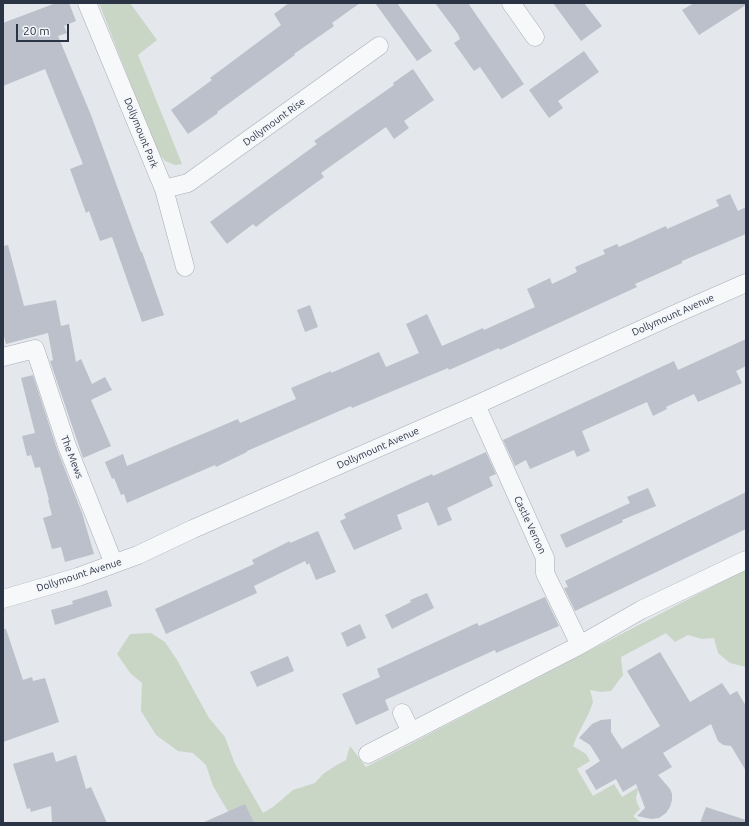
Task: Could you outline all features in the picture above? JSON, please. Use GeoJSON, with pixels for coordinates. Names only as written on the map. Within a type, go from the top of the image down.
{"type":"FeatureCollection","features":[{"type":"Feature","properties":{"kind":"street","name":"Dollymount Park"},"geometry":{"type":"LineString","coordinates":[[87,3],[164,189],[185,267]]}},
{"type":"Feature","properties":{"kind":"street"},"geometry":{"type":"LineString","coordinates":[[512,3],[535,37]]}},
{"type":"Feature","properties":{"kind":"street","name":"Dollymount Rise"},"geometry":{"type":"LineString","coordinates":[[164,189],[188,183],[379,46]]}},
{"type":"Feature","properties":{"kind":"street","name":"Dollymount Avenue"},"geometry":{"type":"LineString","coordinates":[[3,598],[78,577],[138,555],[200,526],[476,406],[746,283]]}},
{"type":"Feature","properties":{"kind":"street","name":"The Mews"},"geometry":{"type":"LineString","coordinates":[[3,357],[35,349],[66,446],[114,564]]}},
{"type":"Feature","properties":{"kind":"street","name":"Castle Vernon"},"geometry":{"type":"LineString","coordinates":[[476,406],[545,558],[545,573],[580,645]]}},
{"type":"Feature","properties":{"kind":"street"},"geometry":{"type":"LineString","coordinates":[[368,754],[580,645],[641,610],[746,560]]}},
{"type":"Feature","properties":{"kind":"street"},"geometry":{"type":"LineString","coordinates":[[402,713],[411,732]]}},
{"type":"Feature","properties":{"kind":"green space"},"geometry":{"type":"Polygon","coordinates":[[[99,3],[130,3],[157,40],[138,55],[182,164],[175,165],[165,161],[157,151],[99,3]]]}},
{"type":"Feature","properties":{"kind":"green space"},"geometry":{"type":"Polygon","coordinates":[[[746,567],[746,667],[730,663],[718,653],[714,638],[702,639],[688,635],[675,642],[666,633],[621,657],[623,675],[611,691],[601,692],[590,690],[593,702],[573,746],[586,754],[590,761],[577,769],[593,796],[614,784],[622,797],[637,788],[636,798],[640,809],[633,816],[642,823],[239,823],[229,813],[213,786],[206,765],[193,753],[178,751],[156,735],[141,711],[142,683],[131,674],[117,654],[130,634],[151,633],[165,642],[177,660],[209,718],[225,737],[235,764],[263,813],[273,807],[293,790],[315,783],[323,774],[346,760],[350,746],[366,767],[729,578],[746,567]]]}},
{"type":"Feature","properties":{"kind":"building"},"geometry":{"type":"Polygon","coordinates":[[[56,3],[69,3],[76,21],[64,26],[67,33],[58,36],[91,115],[164,315],[142,322],[112,237],[100,241],[89,211],[86,213],[70,169],[83,164],[45,69],[3,86],[3,23],[56,3]]]}},
{"type":"Feature","properties":{"kind":"building"},"geometry":{"type":"Polygon","coordinates":[[[289,3],[360,3],[332,23],[334,26],[294,54],[295,55],[188,134],[171,110],[212,80],[210,78],[281,25],[274,14],[289,3]]]}},
{"type":"Feature","properties":{"kind":"building"},"geometry":{"type":"Polygon","coordinates":[[[375,3],[397,3],[432,51],[417,61],[375,3]]]}},
{"type":"Feature","properties":{"kind":"building"},"geometry":{"type":"Polygon","coordinates":[[[435,3],[468,3],[524,84],[502,99],[480,67],[474,71],[454,43],[460,39],[458,34],[435,3]]]}},
{"type":"Feature","properties":{"kind":"building"},"geometry":{"type":"Polygon","coordinates":[[[553,3],[584,3],[602,26],[581,41],[553,3]]]}},
{"type":"Feature","properties":{"kind":"building"},"geometry":{"type":"Polygon","coordinates":[[[694,3],[746,3],[746,5],[699,35],[682,10],[694,3]]]}},
{"type":"Feature","properties":{"kind":"building"},"geometry":{"type":"Polygon","coordinates":[[[584,51],[599,72],[558,101],[563,108],[549,118],[529,90],[584,51]]]}},
{"type":"Feature","properties":{"kind":"building"},"geometry":{"type":"Polygon","coordinates":[[[413,69],[434,100],[404,121],[409,128],[394,139],[386,127],[321,173],[324,177],[256,227],[253,224],[227,244],[210,222],[317,144],[314,141],[394,85],[393,83],[413,69]]]}},
{"type":"Feature","properties":{"kind":"building"},"geometry":{"type":"Polygon","coordinates":[[[730,194],[738,211],[746,207],[746,234],[682,261],[682,263],[635,284],[637,287],[500,350],[499,348],[449,370],[448,368],[352,408],[351,406],[247,451],[216,467],[215,465],[127,503],[124,494],[121,495],[114,478],[112,479],[105,462],[123,454],[127,466],[238,419],[240,423],[296,399],[291,388],[331,371],[331,373],[379,352],[386,367],[419,353],[406,324],[427,314],[442,346],[483,328],[484,330],[535,307],[527,289],[550,278],[552,284],[577,272],[575,267],[605,254],[603,250],[617,244],[619,247],[666,226],[667,229],[719,206],[716,200],[730,194]]]}},
{"type":"Feature","properties":{"kind":"building"},"geometry":{"type":"Polygon","coordinates":[[[8,245],[24,306],[56,300],[61,326],[69,324],[76,362],[81,359],[92,384],[105,377],[112,390],[91,400],[111,446],[83,458],[50,361],[53,360],[48,333],[6,344],[3,332],[3,246],[8,245]]]}},
{"type":"Feature","properties":{"kind":"building"},"geometry":{"type":"Polygon","coordinates":[[[310,305],[318,327],[305,332],[297,310],[310,305]]]}},
{"type":"Feature","properties":{"kind":"building"},"geometry":{"type":"Polygon","coordinates":[[[746,339],[746,366],[736,371],[742,383],[698,402],[694,394],[666,407],[667,409],[653,416],[647,402],[582,431],[590,451],[577,457],[574,450],[530,469],[526,460],[515,466],[503,440],[674,361],[678,370],[746,339]]]}},
{"type":"Feature","properties":{"kind":"building"},"geometry":{"type":"Polygon","coordinates":[[[33,375],[57,449],[82,513],[94,554],[65,562],[61,547],[52,549],[43,518],[52,515],[49,500],[40,467],[35,468],[31,455],[27,456],[22,436],[35,433],[21,378],[33,375]]]}},
{"type":"Feature","properties":{"kind":"building"},"geometry":{"type":"Polygon","coordinates":[[[486,452],[496,474],[489,477],[493,486],[447,508],[452,520],[438,526],[428,502],[397,515],[402,529],[354,550],[340,521],[346,518],[344,514],[432,474],[433,476],[486,452]]]}},
{"type":"Feature","properties":{"kind":"building"},"geometry":{"type":"Polygon","coordinates":[[[648,488],[656,506],[622,520],[623,522],[566,548],[560,535],[630,503],[627,497],[648,488]]]}},
{"type":"Feature","properties":{"kind":"building"},"geometry":{"type":"Polygon","coordinates":[[[746,492],[746,529],[575,611],[564,588],[568,587],[565,581],[746,492]]]}},
{"type":"Feature","properties":{"kind":"building"},"geometry":{"type":"Polygon","coordinates":[[[318,531],[336,572],[316,580],[309,563],[307,565],[305,561],[254,586],[257,593],[166,634],[155,609],[254,564],[252,560],[290,541],[290,543],[318,531]]]}},
{"type":"Feature","properties":{"kind":"building"},"geometry":{"type":"Polygon","coordinates":[[[107,590],[112,606],[55,625],[51,610],[73,604],[72,601],[107,590]]]}},
{"type":"Feature","properties":{"kind":"building"},"geometry":{"type":"Polygon","coordinates":[[[427,593],[434,608],[392,629],[385,615],[411,602],[410,600],[427,593]]]}},
{"type":"Feature","properties":{"kind":"building"},"geometry":{"type":"Polygon","coordinates":[[[545,597],[559,626],[496,653],[495,650],[385,700],[389,710],[356,725],[342,694],[380,677],[377,669],[477,623],[479,626],[545,597]]]}},
{"type":"Feature","properties":{"kind":"building"},"geometry":{"type":"Polygon","coordinates":[[[360,624],[366,638],[347,647],[341,633],[360,624]]]}},
{"type":"Feature","properties":{"kind":"building"},"geometry":{"type":"Polygon","coordinates":[[[3,629],[6,629],[23,680],[32,677],[33,681],[45,678],[59,722],[3,742],[3,629]]]}},
{"type":"Feature","properties":{"kind":"building"},"geometry":{"type":"Polygon","coordinates":[[[660,652],[690,702],[722,683],[730,695],[737,691],[746,706],[746,771],[731,746],[723,745],[718,741],[711,724],[663,753],[672,767],[658,775],[670,789],[672,800],[666,813],[659,818],[651,819],[637,816],[645,808],[636,784],[623,792],[616,779],[596,790],[585,771],[600,761],[590,745],[579,738],[592,724],[601,720],[611,719],[611,732],[622,749],[660,726],[627,671],[660,652]]]}},
{"type":"Feature","properties":{"kind":"building"},"geometry":{"type":"Polygon","coordinates":[[[288,656],[294,671],[257,687],[250,672],[288,656]]]}},
{"type":"Feature","properties":{"kind":"building"},"geometry":{"type":"Polygon","coordinates":[[[53,752],[56,762],[76,755],[86,789],[91,787],[107,823],[52,823],[51,806],[31,812],[30,808],[27,809],[13,764],[53,752]]]}},
{"type":"Feature","properties":{"kind":"building"},"geometry":{"type":"Polygon","coordinates":[[[245,804],[254,823],[202,823],[245,804]]]}},
{"type":"Feature","properties":{"kind":"building"},"geometry":{"type":"Polygon","coordinates":[[[706,807],[746,820],[746,823],[700,823],[706,807]]]}}]}
